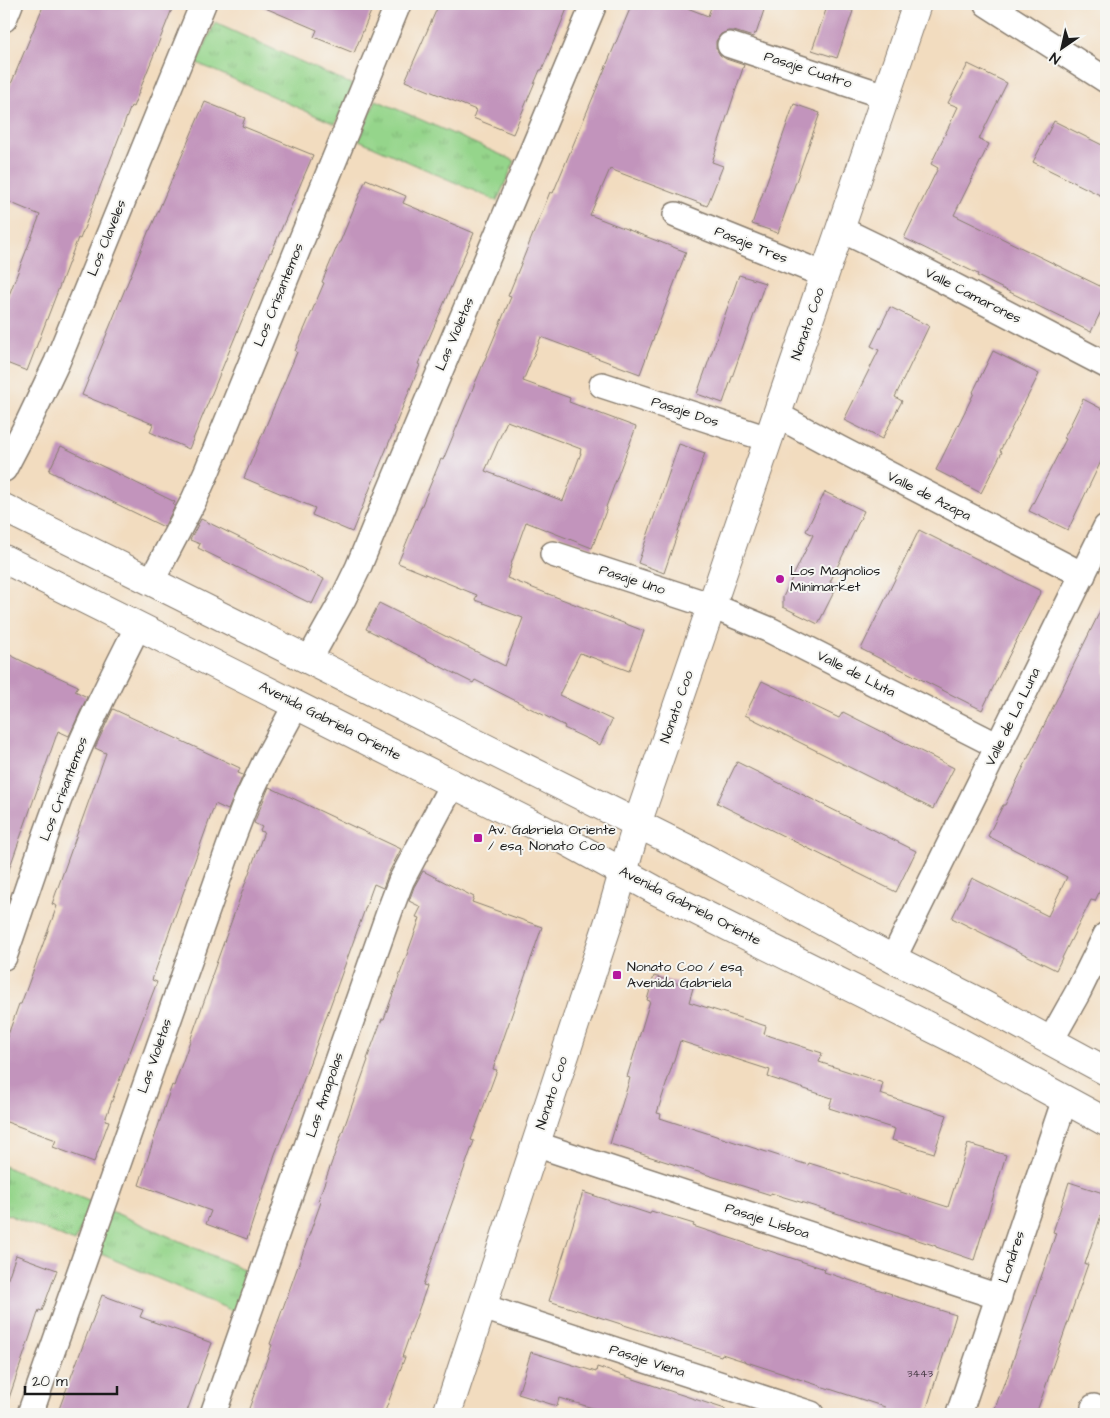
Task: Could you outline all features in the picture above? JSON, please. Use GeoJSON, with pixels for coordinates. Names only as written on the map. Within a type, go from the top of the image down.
{"type":"FeatureCollection","features":[{"type":"Feature","properties":{"kind":"main road","name":"Nonato Coo"},"geometry":{"type":"LineString","coordinates":[[447,1414],[610,918],[637,824],[917,4]]}},
{"type":"Feature","properties":{"kind":"main road"},"geometry":{"type":"LineString","coordinates":[[4,508],[696,854],[893,959],[973,998],[1106,1071]]}},
{"type":"Feature","properties":{"kind":"main road","name":"Avenida Gabriela Oriente"},"geometry":{"type":"LineString","coordinates":[[4,559],[453,783],[568,842],[656,891],[954,1039],[1106,1122]]}},
{"type":"Feature","properties":{"kind":"street"},"geometry":{"type":"LineString","coordinates":[[4,19],[10,4]]}},
{"type":"Feature","properties":{"kind":"street","name":"Los Claveles"},"geometry":{"type":"LineString","coordinates":[[4,469],[56,362],[203,4]]}},
{"type":"Feature","properties":{"kind":"street","name":"Los Crisantemos"},"geometry":{"type":"LineString","coordinates":[[151,582],[193,502],[211,462],[398,4]]}},
{"type":"Feature","properties":{"kind":"street","name":"Las Violetas"},"geometry":{"type":"LineString","coordinates":[[309,660],[343,599],[373,532],[594,4]]}},
{"type":"Feature","properties":{"kind":"street"},"geometry":{"type":"LineString","coordinates":[[987,4],[1106,80]]}},
{"type":"Feature","properties":{"kind":"street","name":"Pasaje Cuatro"},"geometry":{"type":"LineString","coordinates":[[730,46],[885,96]]}},
{"type":"Feature","properties":{"kind":"street","name":"Pasaje Tres"},"geometry":{"type":"LineString","coordinates":[[676,215],[825,275]]}},
{"type":"Feature","properties":{"kind":"street","name":"Valle Camarones"},"geometry":{"type":"LineString","coordinates":[[840,229],[904,260],[1106,365]]}},
{"type":"Feature","properties":{"kind":"street","name":"Pasaje Dos"},"geometry":{"type":"LineString","coordinates":[[602,386],[773,427]]}},
{"type":"Feature","properties":{"kind":"street","name":"Valle de Azapa"},"geometry":{"type":"LineString","coordinates":[[773,427],[838,448],[1083,575]]}},
{"type":"Feature","properties":{"kind":"street","name":"Valle de La Luna"},"geometry":{"type":"LineString","coordinates":[[893,959],[1106,527]]}},
{"type":"Feature","properties":{"kind":"street","name":"Pasaje Uno"},"geometry":{"type":"LineString","coordinates":[[553,554],[712,606]]}},
{"type":"Feature","properties":{"kind":"street","name":"Valle de Lluta"},"geometry":{"type":"LineString","coordinates":[[712,606],[770,630],[998,746]]}},
{"type":"Feature","properties":{"kind":"street","name":"Los Crisantemos"},"geometry":{"type":"LineString","coordinates":[[4,957],[74,760],[138,626]]}},
{"type":"Feature","properties":{"kind":"street","name":"Las Violetas"},"geometry":{"type":"LineString","coordinates":[[30,1414],[232,839],[247,800],[265,762],[296,705]]}},
{"type":"Feature","properties":{"kind":"street","name":"Las Amapolas"},"geometry":{"type":"LineString","coordinates":[[213,1414],[390,910],[401,882],[453,783]]}},
{"type":"Feature","properties":{"kind":"street"},"geometry":{"type":"LineString","coordinates":[[1051,1040],[1078,992],[1106,935]]}},
{"type":"Feature","properties":{"kind":"street","name":"Londres"},"geometry":{"type":"LineString","coordinates":[[959,1414],[1066,1099]]}},
{"type":"Feature","properties":{"kind":"street","name":"Pasaje Lisboa"},"geometry":{"type":"LineString","coordinates":[[536,1144],[999,1297]]}},
{"type":"Feature","properties":{"kind":"street","name":"Pasaje Viena"},"geometry":{"type":"LineString","coordinates":[[482,1307],[811,1414]]}},
{"type":"Feature","properties":{"kind":"green space"},"geometry":{"type":"Polygon","coordinates":[[[215,23],[353,85],[335,124],[197,63],[215,23]]]}},
{"type":"Feature","properties":{"kind":"green space"},"geometry":{"type":"Polygon","coordinates":[[[376,100],[515,161],[497,201],[359,140],[376,100]]]}},
{"type":"Feature","properties":{"kind":"green space"},"geometry":{"type":"Polygon","coordinates":[[[4,1166],[91,1202],[75,1242],[4,1213],[4,1166]]]}},
{"type":"Feature","properties":{"kind":"green space"},"geometry":{"type":"Polygon","coordinates":[[[111,1211],[250,1272],[233,1311],[94,1251],[111,1211]]]}},
{"type":"Feature","properties":{"kind":"building"},"geometry":{"type":"Polygon","coordinates":[[[44,4],[174,4],[133,107],[131,106],[80,239],[78,238],[27,371],[4,362],[4,308],[40,215],[4,200],[4,101],[44,4]]]}},
{"type":"Feature","properties":{"kind":"building"},"geometry":{"type":"Polygon","coordinates":[[[256,4],[374,4],[354,53],[314,37],[317,30],[256,4]]]}},
{"type":"Feature","properties":{"kind":"building"},"geometry":{"type":"Polygon","coordinates":[[[439,4],[569,4],[513,134],[473,118],[476,110],[405,81],[439,4]]]}},
{"type":"Feature","properties":{"kind":"building"},"geometry":{"type":"Polygon","coordinates":[[[632,4],[677,4],[708,16],[712,4],[766,4],[756,34],[754,33],[753,37],[728,31],[721,34],[716,41],[716,48],[720,55],[744,65],[712,162],[723,166],[707,206],[610,169],[590,215],[686,252],[640,374],[541,337],[523,381],[570,398],[569,402],[636,427],[592,548],[526,522],[507,578],[644,631],[629,671],[580,653],[559,695],[612,720],[600,745],[564,728],[565,726],[475,680],[473,683],[366,629],[379,603],[505,666],[523,618],[475,600],[477,595],[398,563],[511,297],[508,296],[550,192],[553,193],[632,4]],[[507,421],[485,471],[563,501],[581,449],[507,421]]]}},
{"type":"Feature","properties":{"kind":"building"},"geometry":{"type":"Polygon","coordinates":[[[828,4],[834,4],[853,11],[837,58],[812,50],[828,4]]]}},
{"type":"Feature","properties":{"kind":"building"},"geometry":{"type":"Polygon","coordinates":[[[968,64],[1007,83],[979,139],[989,144],[954,215],[1106,289],[1106,301],[1091,332],[904,238],[938,168],[931,164],[958,107],[948,103],[968,64]]]}},
{"type":"Feature","properties":{"kind":"building"},"geometry":{"type":"Polygon","coordinates":[[[205,102],[245,118],[242,126],[313,155],[270,252],[189,449],[150,432],[153,424],[82,395],[149,230],[205,102]]]}},
{"type":"Feature","properties":{"kind":"building"},"geometry":{"type":"Polygon","coordinates":[[[794,104],[820,113],[778,233],[752,224],[794,104]]]}},
{"type":"Feature","properties":{"kind":"building"},"geometry":{"type":"Polygon","coordinates":[[[1054,121],[1106,147],[1106,198],[1033,162],[1054,121]]]}},
{"type":"Feature","properties":{"kind":"building"},"geometry":{"type":"Polygon","coordinates":[[[366,179],[406,196],[403,203],[474,233],[418,364],[420,365],[352,532],[312,515],[315,508],[244,478],[297,352],[295,351],[324,283],[322,282],[366,179]]]}},
{"type":"Feature","properties":{"kind":"building"},"geometry":{"type":"Polygon","coordinates":[[[739,275],[765,283],[723,403],[697,394],[739,275]]]}},
{"type":"Feature","properties":{"kind":"building"},"geometry":{"type":"Polygon","coordinates":[[[890,307],[929,326],[895,397],[902,401],[882,439],[844,420],[879,350],[871,346],[890,307]]]}},
{"type":"Feature","properties":{"kind":"building"},"geometry":{"type":"Polygon","coordinates":[[[993,351],[1039,374],[981,493],[936,470],[993,351]]]}},
{"type":"Feature","properties":{"kind":"building"},"geometry":{"type":"Polygon","coordinates":[[[1083,399],[1106,411],[1106,451],[1068,530],[1029,511],[1066,439],[1064,438],[1083,399]]]}},
{"type":"Feature","properties":{"kind":"building"},"geometry":{"type":"Polygon","coordinates":[[[679,444],[705,453],[664,573],[638,563],[679,444]]]}},
{"type":"Feature","properties":{"kind":"building"},"geometry":{"type":"Polygon","coordinates":[[[61,446],[175,502],[173,505],[175,506],[164,527],[49,471],[61,446]]]}},
{"type":"Feature","properties":{"kind":"building"},"geometry":{"type":"Polygon","coordinates":[[[825,492],[864,511],[830,582],[837,586],[818,624],[783,607],[783,597],[813,535],[806,531],[825,492]]]}},
{"type":"Feature","properties":{"kind":"building"},"geometry":{"type":"Polygon","coordinates":[[[201,519],[324,579],[312,604],[198,548],[200,544],[190,540],[201,519]]]}},
{"type":"Feature","properties":{"kind":"building"},"geometry":{"type":"Polygon","coordinates":[[[919,530],[1041,591],[982,710],[861,649],[919,530]]]}},
{"type":"Feature","properties":{"kind":"building"},"geometry":{"type":"Polygon","coordinates":[[[1106,599],[1106,878],[1095,901],[1091,900],[1056,970],[952,918],[972,878],[1048,916],[1067,877],[988,836],[1106,599]]]}},
{"type":"Feature","properties":{"kind":"building"},"geometry":{"type":"Polygon","coordinates":[[[4,652],[78,686],[75,691],[87,697],[69,736],[58,731],[7,875],[4,874],[4,652]]]}},
{"type":"Feature","properties":{"kind":"building"},"geometry":{"type":"Polygon","coordinates":[[[762,681],[839,718],[843,712],[954,768],[933,809],[745,715],[762,681]]]}},
{"type":"Feature","properties":{"kind":"building"},"geometry":{"type":"Polygon","coordinates":[[[113,709],[240,768],[238,773],[243,775],[228,810],[215,804],[152,980],[157,982],[105,1120],[109,1121],[94,1162],[53,1147],[56,1140],[4,1121],[4,1046],[57,906],[52,904],[106,753],[95,748],[113,709]]]}},
{"type":"Feature","properties":{"kind":"building"},"geometry":{"type":"Polygon","coordinates":[[[737,762],[916,851],[896,892],[717,803],[737,762]]]}},
{"type":"Feature","properties":{"kind":"building"},"geometry":{"type":"Polygon","coordinates":[[[269,787],[401,849],[383,888],[374,884],[275,1154],[247,1239],[206,1224],[211,1211],[139,1185],[172,1085],[174,1086],[264,832],[260,831],[262,827],[254,823],[269,787]]]}},
{"type":"Feature","properties":{"kind":"building"},"geometry":{"type":"Polygon","coordinates":[[[423,871],[474,897],[472,902],[542,927],[493,1069],[497,1070],[471,1140],[474,1141],[423,1285],[427,1286],[402,1357],[405,1357],[384,1414],[247,1414],[321,1202],[318,1201],[367,1059],[382,1019],[384,1019],[420,918],[416,917],[421,907],[409,901],[423,871]]]}},
{"type":"Feature","properties":{"kind":"building"},"geometry":{"type":"Polygon","coordinates":[[[654,976],[693,988],[689,1002],[766,1026],[764,1034],[822,1053],[819,1062],[883,1083],[880,1094],[947,1115],[934,1153],[892,1140],[895,1129],[829,1108],[832,1098],[768,1077],[770,1070],[680,1041],[657,1113],[661,1114],[660,1118],[948,1207],[968,1144],[1006,1155],[974,1260],[839,1214],[771,1193],[771,1195],[610,1144],[630,1078],[627,1077],[650,1001],[647,1000],[654,976]]]}},
{"type":"Feature","properties":{"kind":"building"},"geometry":{"type":"Polygon","coordinates":[[[1069,1182],[1106,1194],[1106,1200],[1085,1264],[1088,1264],[1036,1414],[993,1414],[1056,1233],[1053,1232],[1069,1182]]]}},
{"type":"Feature","properties":{"kind":"building"},"geometry":{"type":"Polygon","coordinates":[[[583,1192],[650,1214],[651,1211],[694,1224],[693,1226],[825,1269],[824,1272],[956,1315],[925,1414],[898,1414],[884,1410],[885,1407],[722,1354],[721,1356],[549,1301],[583,1192]]]}},
{"type":"Feature","properties":{"kind":"building"},"geometry":{"type":"Polygon","coordinates":[[[16,1255],[57,1270],[42,1311],[39,1310],[8,1401],[4,1401],[4,1290],[16,1255]]]}},
{"type":"Feature","properties":{"kind":"building"},"geometry":{"type":"Polygon","coordinates":[[[102,1295],[143,1310],[140,1317],[212,1343],[186,1414],[73,1414],[59,1409],[102,1295]]]}},
{"type":"Feature","properties":{"kind":"building"},"geometry":{"type":"Polygon","coordinates":[[[531,1352],[596,1372],[597,1367],[725,1409],[724,1414],[613,1414],[559,1398],[557,1406],[518,1394],[531,1352]]]}},
{"type":"Feature","properties":{"kind":"place","name":"Los Magnolios Minimarket"},"geometry":{"type":"Point","coordinates":[780,579]}},
{"type":"Feature","properties":{"kind":"place","name":"Av. Gabriela Oriente / esq. Nonato Coo"},"geometry":{"type":"Point","coordinates":[478,838]}},
{"type":"Feature","properties":{"kind":"place","name":"Nonato Coo / esq. Avenida Gabriela"},"geometry":{"type":"Point","coordinates":[617,975]}}]}
